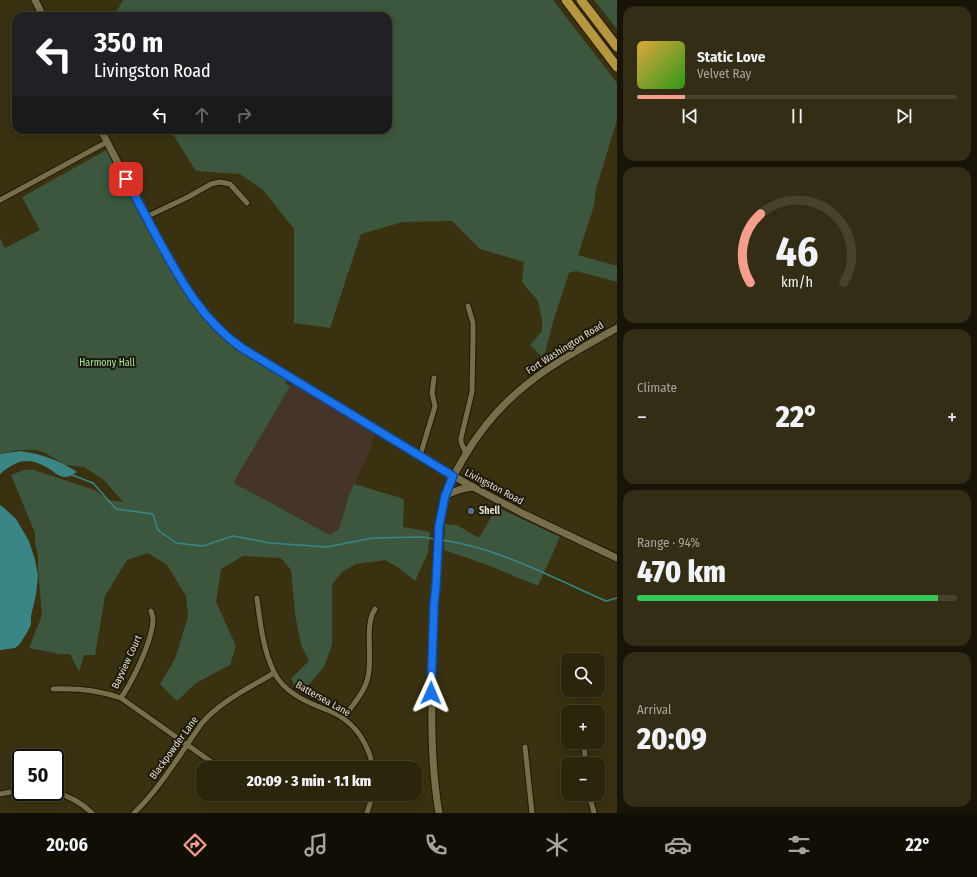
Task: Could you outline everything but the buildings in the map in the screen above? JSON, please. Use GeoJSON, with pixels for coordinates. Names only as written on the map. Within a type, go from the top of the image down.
{"type":"FeatureCollection","features":[{"type":"Feature","properties":{"kind":"highway"},"geometry":{"type":"LineString","coordinates":[[566,0],[617,67]]}},
{"type":"Feature","properties":{"kind":"highway"},"geometry":{"type":"LineString","coordinates":[[581,0],[617,47]]}},
{"type":"Feature","properties":{"kind":"main road"},"geometry":{"type":"LineString","coordinates":[[35,0],[41,12]]}},
{"type":"Feature","properties":{"kind":"main road","name":"Livingston Road"},"geometry":{"type":"LineString","coordinates":[[103,134],[172,264],[192,297],[209,319],[225,336],[242,348],[473,488],[617,558]]}},
{"type":"Feature","properties":{"kind":"main road","name":"Fort Washington Road"},"geometry":{"type":"LineString","coordinates":[[439,813],[433,762],[431,707],[434,604],[439,526],[445,496],[453,476],[466,454],[493,416],[517,392],[562,359],[617,328]]}},
{"type":"Feature","properties":{"kind":"main road"},"geometry":{"type":"LineString","coordinates":[[445,496],[464,488],[473,488]]}},
{"type":"Feature","properties":{"kind":"street"},"geometry":{"type":"LineString","coordinates":[[0,200],[107,142]]}},
{"type":"Feature","properties":{"kind":"street"},"geometry":{"type":"LineString","coordinates":[[146,217],[211,184],[220,182],[230,184],[247,202]]}},
{"type":"Feature","properties":{"kind":"street"},"geometry":{"type":"LineString","coordinates":[[466,454],[461,438],[472,392],[473,338],[473,323],[468,306]]}},
{"type":"Feature","properties":{"kind":"street"},"geometry":{"type":"LineString","coordinates":[[420,456],[435,406],[432,393],[434,378]]}},
{"type":"Feature","properties":{"kind":"street","name":"Battersea Lane"},"geometry":{"type":"LineString","coordinates":[[257,598],[264,643],[274,673],[295,695],[344,718],[359,734],[368,748],[371,761]]}},
{"type":"Feature","properties":{"kind":"street"},"geometry":{"type":"LineString","coordinates":[[344,718],[367,680],[370,660],[370,623],[372,614],[375,610]]}},
{"type":"Feature","properties":{"kind":"street","name":"Bayview Court"},"geometry":{"type":"LineString","coordinates":[[121,698],[145,649],[153,622],[151,611]]}},
{"type":"Feature","properties":{"kind":"street","name":"Blackpowder Lane"},"geometry":{"type":"LineString","coordinates":[[134,813],[157,787],[208,716],[227,701],[274,673]]}},
{"type":"Feature","properties":{"kind":"street"},"geometry":{"type":"LineString","coordinates":[[53,689],[78,688],[93,690],[121,698],[210,761]]}},
{"type":"Feature","properties":{"kind":"street"},"geometry":{"type":"LineString","coordinates":[[525,747],[532,813]]}},
{"type":"Feature","properties":{"kind":"street"},"geometry":{"type":"LineString","coordinates":[[0,794],[12,792]]}},
{"type":"Feature","properties":{"kind":"street"},"geometry":{"type":"LineString","coordinates":[[64,794],[80,803],[92,813]]}},
{"type":"Feature","properties":{"kind":"street"},"geometry":{"type":"LineString","coordinates":[[366,813],[370,801]]}},
{"type":"Feature","properties":{"kind":"street"},"geometry":{"type":"LineString","coordinates":[[591,801],[594,813]]}},
{"type":"Feature","properties":{"kind":"shaded area"},"geometry":{"type":"Polygon","coordinates":[[[291,383],[375,433],[370,451],[349,495],[339,529],[330,535],[234,483],[267,411],[291,383]]]}},
{"type":"Feature","properties":{"kind":"green space"},"geometry":{"type":"Polygon","coordinates":[[[123,0],[553,0],[617,83],[617,120],[596,189],[594,206],[578,255],[617,266],[617,282],[576,271],[569,273],[545,353],[541,356],[530,345],[542,331],[542,320],[538,301],[522,282],[524,262],[480,249],[452,221],[403,222],[361,234],[330,328],[294,323],[294,229],[263,190],[240,174],[196,171],[173,134],[392,134],[392,12],[116,12],[123,0]]]}},
{"type":"Feature","properties":{"kind":"green space"},"geometry":{"type":"Polygon","coordinates":[[[594,0],[617,0],[617,29],[594,0]]]}},
{"type":"Feature","properties":{"kind":"green space","name":"Harmony Hall"},"geometry":{"type":"Polygon","coordinates":[[[110,148],[148,223],[211,322],[287,378],[285,383],[290,386],[234,483],[330,535],[339,529],[349,495],[354,484],[404,499],[403,527],[430,532],[428,553],[415,581],[399,568],[385,560],[356,564],[342,572],[332,585],[332,645],[324,667],[305,689],[295,686],[291,678],[309,661],[301,645],[295,614],[291,570],[281,558],[243,556],[221,569],[216,602],[236,646],[230,665],[196,683],[177,701],[160,684],[175,659],[188,617],[186,596],[167,565],[148,553],[127,560],[105,596],[95,655],[84,655],[79,672],[70,654],[60,654],[29,648],[42,615],[38,555],[35,544],[35,533],[11,475],[24,470],[34,470],[95,490],[108,500],[123,502],[104,480],[84,467],[66,465],[37,450],[18,450],[0,454],[0,238],[5,248],[40,230],[22,197],[110,148]]]}},
{"type":"Feature","properties":{"kind":"green space"},"geometry":{"type":"Polygon","coordinates":[[[497,507],[560,537],[538,586],[485,564],[444,550],[445,524],[457,525],[479,538],[497,507]]]}},
{"type":"Feature","properties":{"kind":"water"},"geometry":{"type":"Polygon","coordinates":[[[20,451],[50,458],[77,472],[63,477],[37,463],[25,461],[13,465],[0,474],[0,454],[20,451]]]}},
{"type":"Feature","properties":{"kind":"water"},"geometry":{"type":"Polygon","coordinates":[[[0,505],[16,519],[29,541],[38,576],[31,624],[28,631],[19,645],[15,648],[0,650],[0,505]]]}},
{"type":"Feature","properties":{"kind":"waterway"},"geometry":{"type":"LineString","coordinates":[[72,475],[93,483],[116,509],[153,514],[158,530],[176,543],[203,546],[233,536],[270,543],[327,547],[372,538],[424,537],[434,539]]}},
{"type":"Feature","properties":{"kind":"waterway"},"geometry":{"type":"LineString","coordinates":[[442,540],[463,544],[505,557],[606,601],[617,598]]}},
{"type":"Feature","properties":{"kind":"place","name":"Shell"},"geometry":{"type":"Point","coordinates":[471,511]}},
{"type":"Feature","properties":{"kind":"route"},"geometry":{"type":"LineString","coordinates":[[126,179],[167,256],[192,297],[209,319],[225,336],[242,348],[453,476],[441,510],[439,526],[436,593],[434,604],[431,693]]}}]}
